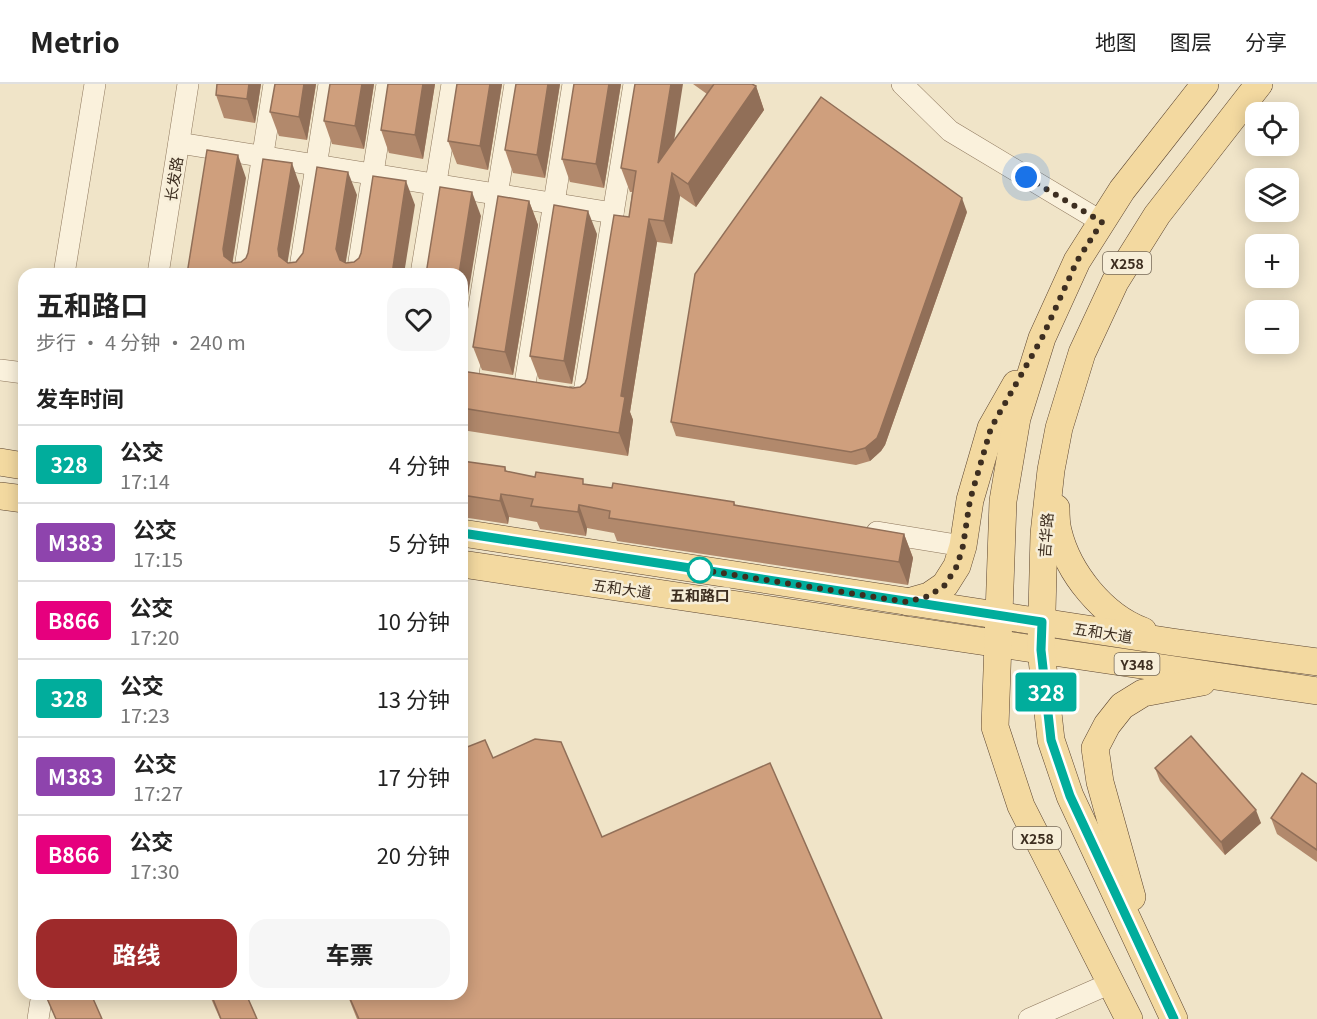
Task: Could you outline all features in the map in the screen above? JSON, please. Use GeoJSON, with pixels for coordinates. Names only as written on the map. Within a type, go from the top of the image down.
{"type":"FeatureCollection","features":[{"type":"Feature","properties":{"kind":"main road","name":"X258"},"geometry":{"type":"LineString","coordinates":[[1129,1019],[1021,806],[995,727],[1003,501],[1017,418],[1042,338],[1077,261],[1122,190],[1205,84]]}},
{"type":"Feature","properties":{"kind":"main road","name":"吉华路"},"geometry":{"type":"LineString","coordinates":[[1174,1019],[1070,796],[1051,740],[1041,650],[1044,534],[1051,470],[1059,428],[1082,353],[1115,282],[1157,215],[1259,84]]}},
{"type":"Feature","properties":{"kind":"main road"},"geometry":{"type":"LineString","coordinates":[[907,602],[929,596],[945,585],[957,566],[963,546],[970,500],[991,428],[1042,338]]}},
{"type":"Feature","properties":{"kind":"main road"},"geometry":{"type":"LineString","coordinates":[[0,462],[18,465]]}},
{"type":"Feature","properties":{"kind":"main road"},"geometry":{"type":"LineString","coordinates":[[1051,470],[1058,532],[1072,566],[1092,594],[1113,615],[1137,629],[1172,642]]}},
{"type":"Feature","properties":{"kind":"main road"},"geometry":{"type":"LineString","coordinates":[[0,496],[18,498]]}},
{"type":"Feature","properties":{"kind":"main road","name":"五和大道"},"geometry":{"type":"LineString","coordinates":[[468,534],[998,616],[1317,662]]}},
{"type":"Feature","properties":{"kind":"main road","name":"五和大道"},"geometry":{"type":"LineString","coordinates":[[468,565],[1317,691]]}},
{"type":"Feature","properties":{"kind":"main road"},"geometry":{"type":"LineString","coordinates":[[1154,976],[1100,782],[1095,748],[1107,725],[1122,706],[1143,693],[1232,678]]}},
{"type":"Feature","properties":{"kind":"street"},"geometry":{"type":"LineString","coordinates":[[65,268],[95,84]]}},
{"type":"Feature","properties":{"kind":"street","name":"长发路"},"geometry":{"type":"LineString","coordinates":[[159,268],[188,84]]}},
{"type":"Feature","properties":{"kind":"street"},"geometry":{"type":"LineString","coordinates":[[245,268],[274,84]]}},
{"type":"Feature","properties":{"kind":"street"},"geometry":{"type":"LineString","coordinates":[[300,268],[330,84]]}},
{"type":"Feature","properties":{"kind":"street"},"geometry":{"type":"LineString","coordinates":[[358,268],[387,84]]}},
{"type":"Feature","properties":{"kind":"street"},"geometry":{"type":"LineString","coordinates":[[422,268],[452,84]]}},
{"type":"Feature","properties":{"kind":"street"},"geometry":{"type":"LineString","coordinates":[[468,363],[515,84]]}},
{"type":"Feature","properties":{"kind":"street"},"geometry":{"type":"LineString","coordinates":[[540,392],[554,203],[573,84]]}},
{"type":"Feature","properties":{"kind":"street"},"geometry":{"type":"LineString","coordinates":[[468,380],[583,399],[634,84]]}},
{"type":"Feature","properties":{"kind":"street"},"geometry":{"type":"LineString","coordinates":[[902,84],[950,131],[1102,222]]}},
{"type":"Feature","properties":{"kind":"street"},"geometry":{"type":"LineString","coordinates":[[179,143],[613,213]]}},
{"type":"Feature","properties":{"kind":"street"},"geometry":{"type":"LineString","coordinates":[[0,370],[18,372]]}},
{"type":"Feature","properties":{"kind":"street"},"geometry":{"type":"LineString","coordinates":[[858,529],[963,546]]}},
{"type":"Feature","properties":{"kind":"street"},"geometry":{"type":"LineString","coordinates":[[1029,1019],[1111,983]]}},
{"type":"Feature","properties":{"kind":"street"},"geometry":{"type":"LineString","coordinates":[[38,1019],[41,1000]]}},
{"type":"Feature","properties":{"kind":"building"},"geometry":{"type":"Polygon","coordinates":[[[217,84],[249,84],[247,99],[216,95],[217,84]]]}},
{"type":"Feature","properties":{"kind":"building"},"geometry":{"type":"Polygon","coordinates":[[[275,84],[304,84],[299,117],[270,112],[275,84]]]}},
{"type":"Feature","properties":{"kind":"building"},"geometry":{"type":"Polygon","coordinates":[[[330,84],[362,84],[355,126],[324,121],[330,84]]]}},
{"type":"Feature","properties":{"kind":"building"},"geometry":{"type":"Polygon","coordinates":[[[388,84],[423,84],[415,135],[381,130],[388,84]]]}},
{"type":"Feature","properties":{"kind":"building"},"geometry":{"type":"Polygon","coordinates":[[[457,84],[490,84],[480,146],[448,141],[457,84]]]}},
{"type":"Feature","properties":{"kind":"building"},"geometry":{"type":"Polygon","coordinates":[[[516,84],[548,84],[537,155],[505,150],[516,84]]]}},
{"type":"Feature","properties":{"kind":"building"},"geometry":{"type":"Polygon","coordinates":[[[574,84],[609,84],[596,164],[562,159],[574,84]]]}},
{"type":"Feature","properties":{"kind":"building"},"geometry":{"type":"Polygon","coordinates":[[[635,84],[671,84],[658,163],[714,84],[752,84],[756,86],[688,184],[672,173],[664,221],[649,219],[621,396],[625,397],[619,433],[468,409],[468,372],[573,388],[585,383],[614,215],[629,217],[636,171],[621,168],[635,84]]]}},
{"type":"Feature","properties":{"kind":"building"},"geometry":{"type":"Polygon","coordinates":[[[821,97],[962,198],[877,438],[865,448],[851,452],[671,422],[695,274],[821,97]]]}},
{"type":"Feature","properties":{"kind":"building"},"geometry":{"type":"Polygon","coordinates":[[[207,150],[238,155],[223,249],[224,256],[233,263],[241,262],[248,253],[263,159],[292,163],[278,249],[279,256],[288,263],[296,262],[303,253],[317,167],[348,172],[336,249],[340,260],[346,263],[354,262],[361,253],[373,176],[406,181],[393,268],[188,268],[207,150]]]}},
{"type":"Feature","properties":{"kind":"building"},"geometry":{"type":"Polygon","coordinates":[[[440,187],[472,192],[460,268],[427,268],[440,187]]]}},
{"type":"Feature","properties":{"kind":"building"},"geometry":{"type":"Polygon","coordinates":[[[498,196],[529,201],[505,352],[473,347],[498,196]]]}},
{"type":"Feature","properties":{"kind":"building"},"geometry":{"type":"Polygon","coordinates":[[[554,205],[588,211],[564,361],[530,356],[554,205]]]}},
{"type":"Feature","properties":{"kind":"building"},"geometry":{"type":"Polygon","coordinates":[[[468,462],[505,467],[505,471],[535,477],[536,472],[583,479],[583,484],[612,488],[613,483],[734,502],[734,505],[904,534],[899,562],[609,518],[610,511],[579,505],[578,512],[531,506],[533,499],[501,494],[500,501],[468,496],[468,462]]]}},
{"type":"Feature","properties":{"kind":"building"},"geometry":{"type":"Polygon","coordinates":[[[1191,736],[1256,810],[1221,842],[1155,768],[1191,736]]]}},
{"type":"Feature","properties":{"kind":"building"},"geometry":{"type":"Polygon","coordinates":[[[535,739],[561,742],[602,837],[770,763],[882,1019],[359,1019],[351,1000],[468,1000],[468,747],[485,740],[493,758],[535,739]]]}},
{"type":"Feature","properties":{"kind":"building"},"geometry":{"type":"Polygon","coordinates":[[[1302,773],[1317,784],[1317,850],[1271,818],[1302,773]]]}},
{"type":"Feature","properties":{"kind":"building"},"geometry":{"type":"Polygon","coordinates":[[[48,1000],[94,1000],[102,1019],[56,1019],[48,1000]]]}},
{"type":"Feature","properties":{"kind":"building"},"geometry":{"type":"Polygon","coordinates":[[[213,1000],[249,1000],[257,1019],[221,1019],[213,1000]]]}},
{"type":"Feature","properties":{"kind":"bus line","name":"328"},"geometry":{"type":"LineString","coordinates":[[468,534],[1042,622],[1041,650],[1051,740],[1070,796],[1174,1019]]}},
{"type":"Feature","properties":{"kind":"place","name":"五和路口"},"geometry":{"type":"Point","coordinates":[700,570]}},
{"type":"Feature","properties":{"kind":"route"},"geometry":{"type":"LineString","coordinates":[[700,570],[696,569],[907,602],[929,596],[945,585],[957,566],[963,546],[970,500],[991,428],[1042,338],[1077,261],[1102,222],[1026,177]]}}]}
